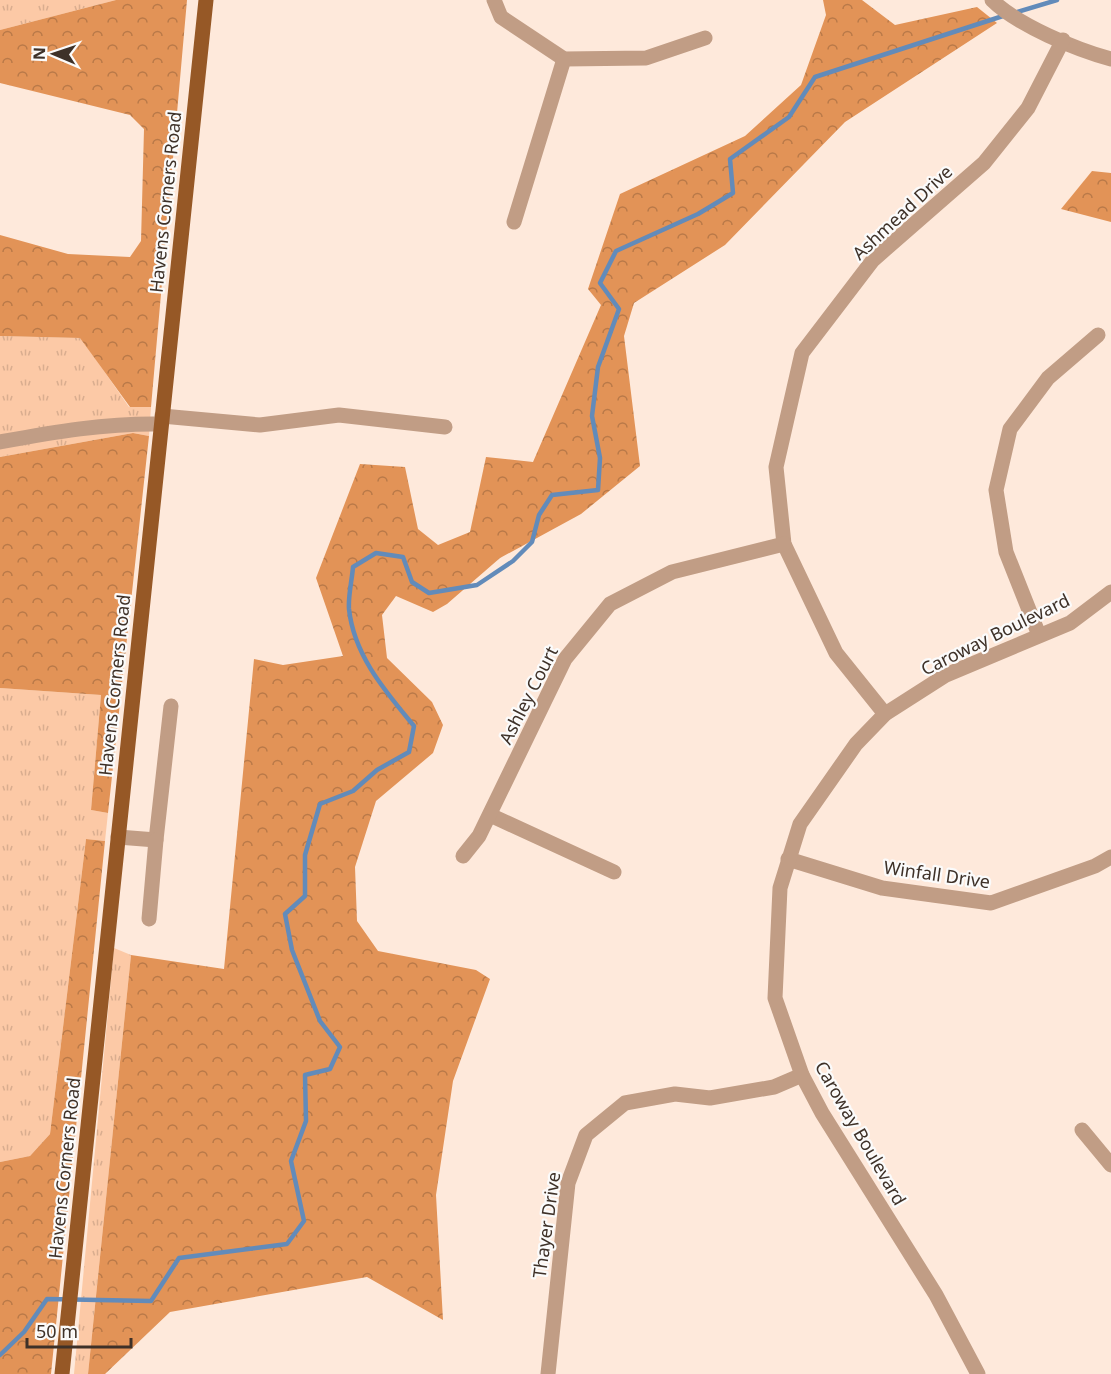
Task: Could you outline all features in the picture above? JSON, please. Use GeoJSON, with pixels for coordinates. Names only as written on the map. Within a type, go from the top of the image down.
{"type":"FeatureCollection","features":[{"type":"Feature","properties":{"kind":"main road","name":"Havens Corners Road"},"geometry":{"type":"LineString","coordinates":[[62,1374],[206,0]]}},
{"type":"Feature","properties":{"kind":"street"},"geometry":{"type":"LineString","coordinates":[[494,0],[501,18],[564,59],[646,58],[705,38]]}},
{"type":"Feature","properties":{"kind":"street"},"geometry":{"type":"LineString","coordinates":[[992,0],[1005,13],[1086,52],[1111,59]]}},
{"type":"Feature","properties":{"kind":"street","name":"Ashmead Drive"},"geometry":{"type":"LineString","coordinates":[[885,714],[836,653],[784,544],[776,467],[802,353],[873,260],[984,163],[1028,108],[1063,40]]}},
{"type":"Feature","properties":{"kind":"street"},"geometry":{"type":"LineString","coordinates":[[514,222],[564,59]]}},
{"type":"Feature","properties":{"kind":"street"},"geometry":{"type":"LineString","coordinates":[[1039,635],[1006,552],[996,490],[1010,429],[1048,378],[1098,335]]}},
{"type":"Feature","properties":{"kind":"street"},"geometry":{"type":"LineString","coordinates":[[0,442],[74,428],[161,420],[260,425],[339,416],[445,427]]}},
{"type":"Feature","properties":{"kind":"street","name":"Ashley Court"},"geometry":{"type":"LineString","coordinates":[[463,856],[479,837],[565,659],[610,604],[672,572],[784,544]]}},
{"type":"Feature","properties":{"kind":"street","name":"Caroway Boulevard"},"geometry":{"type":"LineString","coordinates":[[978,1374],[936,1295],[822,1113],[802,1075],[776,998],[780,888],[800,824],[856,744],[885,714],[946,675],[1070,623],[1111,592]]}},
{"type":"Feature","properties":{"kind":"street"},"geometry":{"type":"LineString","coordinates":[[149,920],[171,706]]}},
{"type":"Feature","properties":{"kind":"street"},"geometry":{"type":"LineString","coordinates":[[490,815],[614,872]]}},
{"type":"Feature","properties":{"kind":"street"},"geometry":{"type":"LineString","coordinates":[[118,837],[156,840]]}},
{"type":"Feature","properties":{"kind":"street","name":"Winfall Drive"},"geometry":{"type":"LineString","coordinates":[[788,859],[882,888],[991,903],[1095,866],[1111,857]]}},
{"type":"Feature","properties":{"kind":"street","name":"Thayer Drive"},"geometry":{"type":"LineString","coordinates":[[548,1374],[568,1183],[586,1135],[625,1103],[675,1094],[710,1098],[774,1087],[802,1075]]}},
{"type":"Feature","properties":{"kind":"street"},"geometry":{"type":"LineString","coordinates":[[1082,1130],[1111,1165]]}},
{"type":"Feature","properties":{"kind":"green space"},"geometry":{"type":"Polygon","coordinates":[[[0,0],[116,0],[0,30],[0,0]]]}},
{"type":"Feature","properties":{"kind":"green space"},"geometry":{"type":"Polygon","coordinates":[[[116,0],[187,0],[151,407],[130,407],[80,338],[0,336],[0,235],[68,254],[130,257],[141,241],[144,129],[130,115],[0,83],[0,30],[116,0]]]}},
{"type":"Feature","properties":{"kind":"green space"},"geometry":{"type":"Polygon","coordinates":[[[823,0],[862,0],[895,25],[977,7],[997,23],[845,122],[725,245],[634,303],[624,336],[640,466],[581,514],[500,558],[447,604],[433,612],[396,596],[382,615],[387,658],[432,702],[443,725],[433,753],[376,801],[355,867],[357,921],[378,951],[476,970],[490,979],[453,1081],[436,1195],[443,1320],[367,1277],[170,1312],[105,1374],[88,1374],[131,955],[224,969],[254,659],[283,665],[343,656],[316,578],[360,464],[405,467],[418,529],[438,545],[470,532],[486,457],[533,462],[601,305],[588,289],[620,194],[745,136],[801,85],[826,15],[823,0]]]}},
{"type":"Feature","properties":{"kind":"green space"},"geometry":{"type":"Polygon","coordinates":[[[1092,171],[1111,173],[1111,222],[1061,209],[1092,171]]]}},
{"type":"Feature","properties":{"kind":"green space"},"geometry":{"type":"Polygon","coordinates":[[[0,336],[81,338],[129,407],[151,407],[149,436],[133,433],[0,457],[0,336]]]}},
{"type":"Feature","properties":{"kind":"green space"},"geometry":{"type":"Polygon","coordinates":[[[133,433],[149,436],[108,813],[91,810],[101,695],[0,688],[0,457],[133,433]]]}},
{"type":"Feature","properties":{"kind":"green space"},"geometry":{"type":"Polygon","coordinates":[[[0,688],[101,695],[91,810],[108,813],[105,841],[86,839],[50,1134],[30,1156],[0,1162],[0,688]]]}},
{"type":"Feature","properties":{"kind":"green space"},"geometry":{"type":"Polygon","coordinates":[[[86,839],[105,841],[51,1374],[0,1374],[0,1162],[30,1156],[50,1134],[86,839]]]}},
{"type":"Feature","properties":{"kind":"green space"},"geometry":{"type":"Polygon","coordinates":[[[114,948],[131,955],[88,1374],[74,1374],[114,948]]]}},
{"type":"Feature","properties":{"kind":"waterway"},"geometry":{"type":"LineString","coordinates":[[1014,13],[1057,0]]}},
{"type":"Feature","properties":{"kind":"waterway"},"geometry":{"type":"LineString","coordinates":[[0,1355],[24,1332],[47,1299],[151,1301],[179,1258],[287,1244],[304,1221],[291,1161],[306,1121],[305,1075],[330,1069],[340,1047],[320,1021],[292,950],[285,914],[305,896],[305,855],[320,804],[353,791],[377,770],[409,752],[414,726],[373,672],[357,642],[349,609],[353,567],[376,553],[403,557],[412,582],[429,593],[477,585],[513,561],[532,542],[539,515],[552,495],[598,490],[600,458],[592,416],[598,367],[619,309],[600,283],[616,251],[698,214],[733,193],[730,159],[789,117],[815,77],[1006,15]]}}]}
